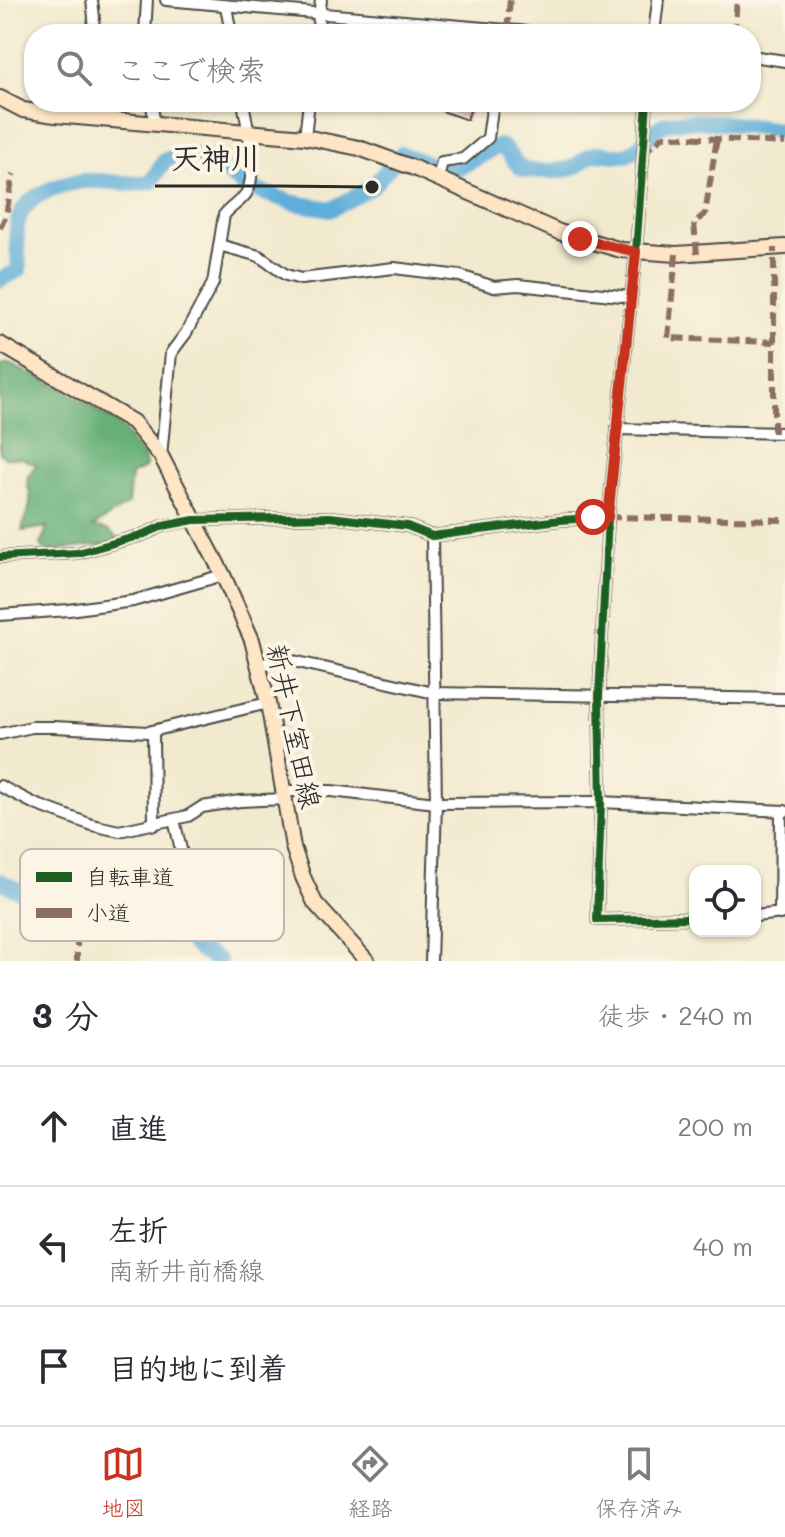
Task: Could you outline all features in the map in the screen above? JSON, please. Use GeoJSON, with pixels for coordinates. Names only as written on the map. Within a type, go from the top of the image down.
{"type":"FeatureCollection","features":[{"type":"Feature","properties":{"kind":"main road"},"geometry":{"type":"LineString","coordinates":[[0,98],[24,110]]}},
{"type":"Feature","properties":{"kind":"main road"},"geometry":{"type":"LineString","coordinates":[[38,112],[305,137],[375,152],[580,239],[636,252],[697,254],[785,247]]}},
{"type":"Feature","properties":{"kind":"main road","name":"新井下室田線"},"geometry":{"type":"LineString","coordinates":[[0,344],[133,422],[161,456],[223,575],[252,640],[268,703],[293,847],[315,903],[367,961]]}},
{"type":"Feature","properties":{"kind":"street"},"geometry":{"type":"LineString","coordinates":[[92,24],[92,0],[101,0]]}},
{"type":"Feature","properties":{"kind":"street"},"geometry":{"type":"LineString","coordinates":[[146,24],[147,0]]}},
{"type":"Feature","properties":{"kind":"street"},"geometry":{"type":"LineString","coordinates":[[166,0],[425,24]]}},
{"type":"Feature","properties":{"kind":"street"},"geometry":{"type":"LineString","coordinates":[[318,24],[321,0]]}},
{"type":"Feature","properties":{"kind":"street"},"geometry":{"type":"LineString","coordinates":[[655,24],[658,0]]}},
{"type":"Feature","properties":{"kind":"street"},"geometry":{"type":"LineString","coordinates":[[226,6],[229,24]]}},
{"type":"Feature","properties":{"kind":"street"},"geometry":{"type":"LineString","coordinates":[[761,57],[785,61]]}},
{"type":"Feature","properties":{"kind":"street"},"geometry":{"type":"LineString","coordinates":[[82,118],[83,112]]}},
{"type":"Feature","properties":{"kind":"street"},"geometry":{"type":"LineString","coordinates":[[153,112],[154,124]]}},
{"type":"Feature","properties":{"kind":"street"},"geometry":{"type":"LineString","coordinates":[[161,456],[171,353],[186,333],[213,283],[224,215],[246,195],[251,183],[245,112]]}},
{"type":"Feature","properties":{"kind":"street"},"geometry":{"type":"LineString","coordinates":[[305,137],[308,112]]}},
{"type":"Feature","properties":{"kind":"street"},"geometry":{"type":"LineString","coordinates":[[438,178],[442,162],[463,159],[488,138],[492,112]]}},
{"type":"Feature","properties":{"kind":"street"},"geometry":{"type":"LineString","coordinates":[[646,112],[636,252],[608,517],[599,696],[601,802],[597,920],[689,918]]}},
{"type":"Feature","properties":{"kind":"street"},"geometry":{"type":"LineString","coordinates":[[219,245],[259,256],[286,275],[301,279],[394,268],[460,276],[494,287],[518,285],[631,297]]}},
{"type":"Feature","properties":{"kind":"street"},"geometry":{"type":"LineString","coordinates":[[617,429],[785,433]]}},
{"type":"Feature","properties":{"kind":"street"},"geometry":{"type":"LineString","coordinates":[[0,557],[78,553],[163,526],[194,520],[330,517],[407,526],[432,536],[608,517]]}},
{"type":"Feature","properties":{"kind":"street"},"geometry":{"type":"LineString","coordinates":[[431,961],[436,803],[432,536]]}},
{"type":"Feature","properties":{"kind":"street"},"geometry":{"type":"LineString","coordinates":[[0,615],[133,601],[223,575]]}},
{"type":"Feature","properties":{"kind":"street"},"geometry":{"type":"LineString","coordinates":[[259,665],[284,660],[298,662],[434,693],[785,699]]}},
{"type":"Feature","properties":{"kind":"street"},"geometry":{"type":"LineString","coordinates":[[0,734],[32,727],[153,731],[268,703]]}},
{"type":"Feature","properties":{"kind":"street"},"geometry":{"type":"LineString","coordinates":[[153,731],[154,825]]}},
{"type":"Feature","properties":{"kind":"street"},"geometry":{"type":"LineString","coordinates":[[0,786],[35,804],[92,825],[119,831],[188,816],[202,807],[331,791],[436,803],[601,802],[783,811],[782,914],[761,916]]}},
{"type":"Feature","properties":{"kind":"street"},"geometry":{"type":"LineString","coordinates":[[174,820],[181,849]]}},
{"type":"Feature","properties":{"kind":"green space"},"geometry":{"type":"Polygon","coordinates":[[[9,363],[63,389],[112,420],[144,456],[146,467],[131,475],[128,504],[93,527],[107,530],[117,538],[112,544],[47,551],[41,545],[47,527],[22,531],[30,503],[27,480],[37,465],[21,458],[6,458],[0,453],[0,365],[9,363]]]}},
{"type":"Feature","properties":{"kind":"building"},"geometry":{"type":"Polygon","coordinates":[[[445,112],[470,112],[467,120],[445,112]]]}},
{"type":"Feature","properties":{"kind":"waterway"},"geometry":{"type":"LineString","coordinates":[[0,280],[19,270],[18,221],[35,198],[54,188],[83,181],[151,182],[164,161],[179,155],[200,156],[211,161],[243,185],[255,190],[294,203],[332,209],[372,187],[401,154],[455,170],[499,146],[524,170],[552,171],[574,167],[594,154],[630,153],[662,125],[678,121],[785,131]]}},
{"type":"Feature","properties":{"kind":"waterway"},"geometry":{"type":"LineString","coordinates":[[0,881],[20,891]]}},
{"type":"Feature","properties":{"kind":"waterway"},"geometry":{"type":"LineString","coordinates":[[190,941],[219,961]]}},
{"type":"Feature","properties":{"kind":"marked path"},"geometry":{"type":"LineString","coordinates":[[508,24],[510,0]]}},
{"type":"Feature","properties":{"kind":"marked path"},"geometry":{"type":"LineString","coordinates":[[735,24],[737,0]]}},
{"type":"Feature","properties":{"kind":"marked path"},"geometry":{"type":"LineString","coordinates":[[643,153],[664,136],[785,143]]}},
{"type":"Feature","properties":{"kind":"marked path"},"geometry":{"type":"LineString","coordinates":[[697,254],[694,223],[705,214],[717,138]]}},
{"type":"Feature","properties":{"kind":"marked path"},"geometry":{"type":"LineString","coordinates":[[0,228],[6,216],[13,174]]}},
{"type":"Feature","properties":{"kind":"marked path"},"geometry":{"type":"LineString","coordinates":[[774,248],[774,433]]}},
{"type":"Feature","properties":{"kind":"marked path"},"geometry":{"type":"LineString","coordinates":[[676,254],[668,338],[774,342]]}},
{"type":"Feature","properties":{"kind":"marked path"},"geometry":{"type":"LineString","coordinates":[[608,517],[785,520]]}},
{"type":"Feature","properties":{"kind":"marked path"},"geometry":{"type":"LineString","coordinates":[[77,941],[77,961]]}},
{"type":"Feature","properties":{"kind":"cycle path"},"geometry":{"type":"LineString","coordinates":[[646,112],[636,252],[608,517],[599,696],[601,802],[597,920],[689,918]]}},
{"type":"Feature","properties":{"kind":"cycle path"},"geometry":{"type":"LineString","coordinates":[[0,557],[78,553],[163,526],[194,520],[330,517],[407,526],[432,536],[608,517]]}},
{"type":"Feature","properties":{"kind":"place","name":"天神川"},"geometry":{"type":"Point","coordinates":[372,187]}},
{"type":"Feature","properties":{"kind":"route"},"geometry":{"type":"LineString","coordinates":[[580,239],[636,252],[608,517],[593,517]]}}]}
